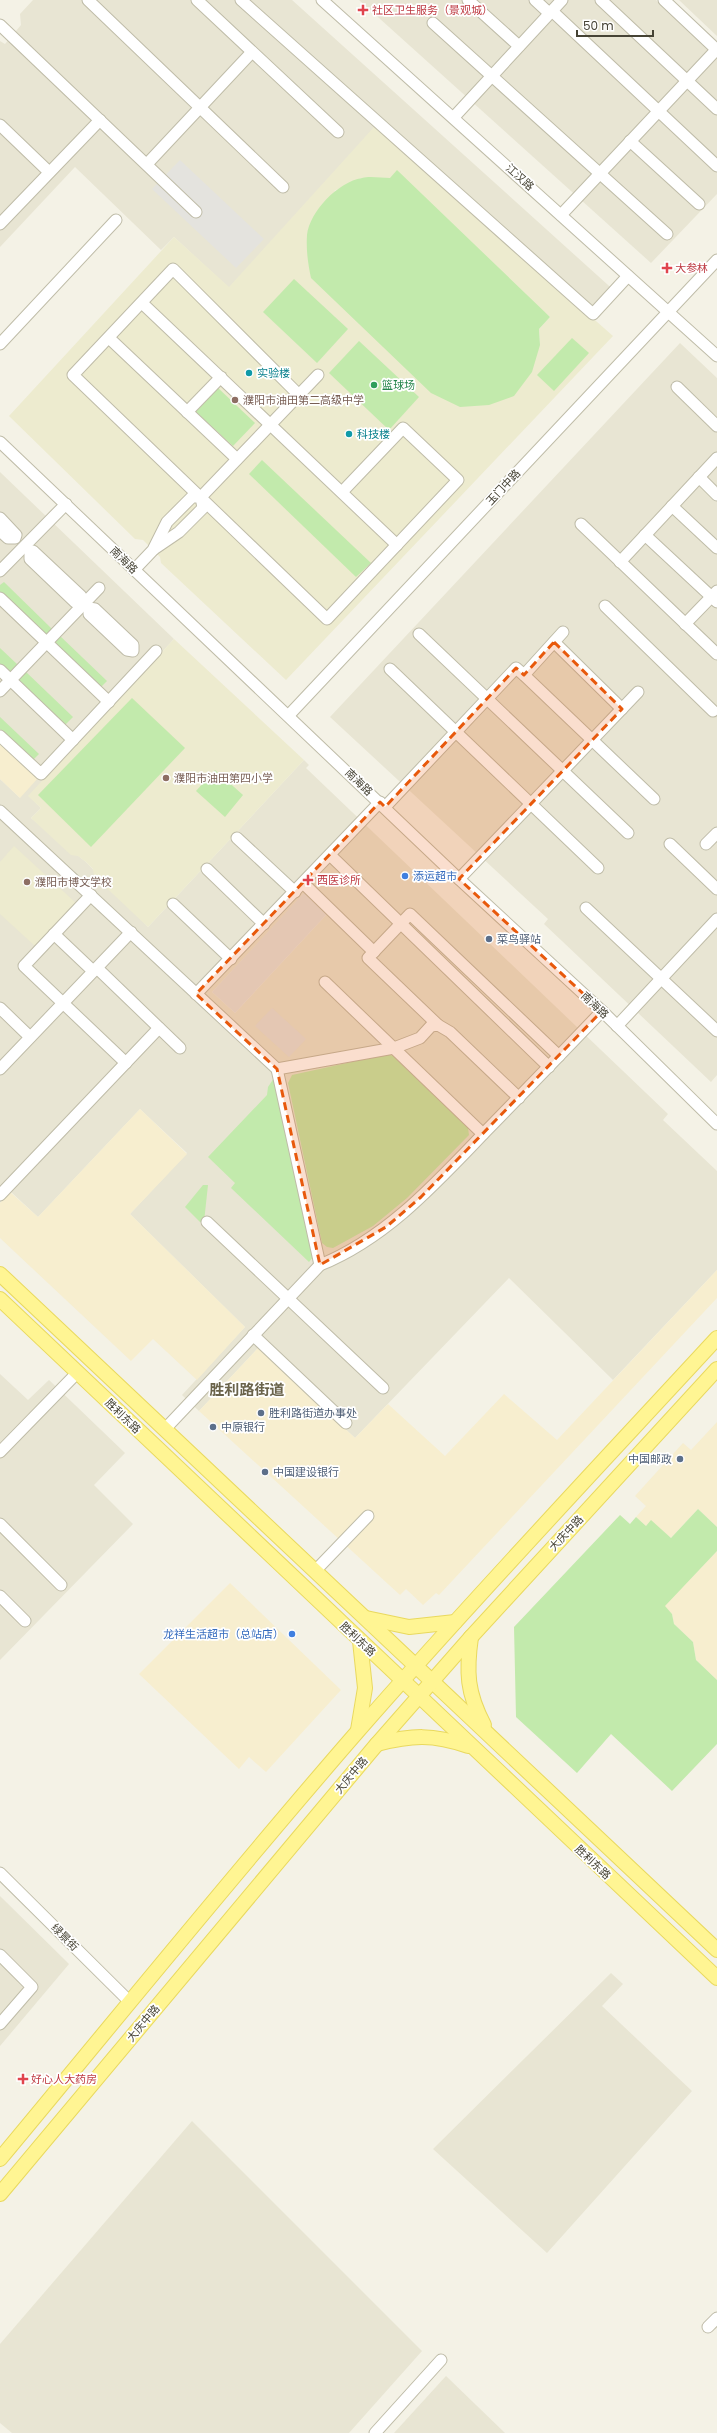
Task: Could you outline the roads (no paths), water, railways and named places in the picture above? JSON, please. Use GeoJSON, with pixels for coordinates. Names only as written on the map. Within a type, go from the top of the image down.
{"type":"FeatureCollection","features":[{"type":"Feature","properties":{"kind":"main road","name":"胜利东路"},"geometry":{"type":"LineString","coordinates":[[0,1274],[717,1950]]}},
{"type":"Feature","properties":{"kind":"main road","name":"胜利东路"},"geometry":{"type":"LineString","coordinates":[[0,1299],[717,1978]]}},
{"type":"Feature","properties":{"kind":"main road","name":"大庆中路"},"geometry":{"type":"LineString","coordinates":[[0,2159],[129,2001],[358,1731],[455,1622],[717,1338]]}},
{"type":"Feature","properties":{"kind":"main road","name":"大庆中路"},"geometry":{"type":"LineString","coordinates":[[0,2194],[418,1696],[717,1368]]}},
{"type":"Feature","properties":{"kind":"main road"},"geometry":{"type":"LineString","coordinates":[[364,1618],[409,1627],[455,1622]]}},
{"type":"Feature","properties":{"kind":"main road"},"geometry":{"type":"LineString","coordinates":[[471,1637],[467,1665],[469,1688],[476,1709],[487,1732]]}},
{"type":"Feature","properties":{"kind":"main road"},"geometry":{"type":"LineString","coordinates":[[358,1731],[365,1688],[360,1641]]}},
{"type":"Feature","properties":{"kind":"main road"},"geometry":{"type":"LineString","coordinates":[[377,1744],[404,1737],[426,1736],[449,1740],[474,1748]]}},
{"type":"Feature","properties":{"kind":"street"},"geometry":{"type":"LineString","coordinates":[[88,0],[283,187]]}},
{"type":"Feature","properties":{"kind":"street"},"geometry":{"type":"LineString","coordinates":[[198,0],[338,132]]}},
{"type":"Feature","properties":{"kind":"street"},"geometry":{"type":"LineString","coordinates":[[241,0],[593,314],[628,276]]}},
{"type":"Feature","properties":{"kind":"street","name":"江汉路"},"geometry":{"type":"LineString","coordinates":[[322,0],[454,117],[717,356]]}},
{"type":"Feature","properties":{"kind":"street"},"geometry":{"type":"LineString","coordinates":[[468,0],[519,46]]}},
{"type":"Feature","properties":{"kind":"street"},"geometry":{"type":"LineString","coordinates":[[535,0],[551,12],[717,166]]}},
{"type":"Feature","properties":{"kind":"street"},"geometry":{"type":"LineString","coordinates":[[454,117],[562,0]]}},
{"type":"Feature","properties":{"kind":"street"},"geometry":{"type":"LineString","coordinates":[[601,0],[717,109]]}},
{"type":"Feature","properties":{"kind":"street"},"geometry":{"type":"LineString","coordinates":[[561,215],[717,50],[664,0]]}},
{"type":"Feature","properties":{"kind":"street"},"geometry":{"type":"LineString","coordinates":[[433,23],[668,234]]}},
{"type":"Feature","properties":{"kind":"street"},"geometry":{"type":"LineString","coordinates":[[0,26],[196,212]]}},
{"type":"Feature","properties":{"kind":"street"},"geometry":{"type":"LineString","coordinates":[[146,164],[252,52]]}},
{"type":"Feature","properties":{"kind":"street"},"geometry":{"type":"LineString","coordinates":[[0,224],[100,120]]}},
{"type":"Feature","properties":{"kind":"street"},"geometry":{"type":"LineString","coordinates":[[0,125],[49,172]]}},
{"type":"Feature","properties":{"kind":"street"},"geometry":{"type":"LineString","coordinates":[[630,141],[699,204]]}},
{"type":"Feature","properties":{"kind":"street"},"geometry":{"type":"LineString","coordinates":[[0,344],[116,220]]}},
{"type":"Feature","properties":{"kind":"street","name":"玉门中路"},"geometry":{"type":"LineString","coordinates":[[289,714],[717,260]]}},
{"type":"Feature","properties":{"kind":"street"},"geometry":{"type":"LineString","coordinates":[[298,395],[173,269],[110,338],[73,375],[327,619],[458,480],[403,428],[342,492]]}},
{"type":"Feature","properties":{"kind":"street"},"geometry":{"type":"LineString","coordinates":[[142,303],[397,545]]}},
{"type":"Feature","properties":{"kind":"street"},"geometry":{"type":"LineString","coordinates":[[110,338],[237,460]]}},
{"type":"Feature","properties":{"kind":"street"},"geometry":{"type":"LineString","coordinates":[[153,550],[167,522],[192,497],[201,497],[318,375]]}},
{"type":"Feature","properties":{"kind":"street"},"geometry":{"type":"LineString","coordinates":[[187,412],[221,377]]}},
{"type":"Feature","properties":{"kind":"street"},"geometry":{"type":"LineString","coordinates":[[676,387],[717,426]]}},
{"type":"Feature","properties":{"kind":"street","name":"南海路"},"geometry":{"type":"LineString","coordinates":[[0,442],[134,570],[289,714],[459,879],[602,1011],[717,1124]]}},
{"type":"Feature","properties":{"kind":"street"},"geometry":{"type":"LineString","coordinates":[[620,562],[717,458]]}},
{"type":"Feature","properties":{"kind":"street"},"geometry":{"type":"LineString","coordinates":[[699,477],[717,495]]}},
{"type":"Feature","properties":{"kind":"street"},"geometry":{"type":"LineString","coordinates":[[134,570],[153,550],[179,532],[203,508],[201,497]]}},
{"type":"Feature","properties":{"kind":"street"},"geometry":{"type":"LineString","coordinates":[[0,571],[27,550],[66,504]]}},
{"type":"Feature","properties":{"kind":"street"},"geometry":{"type":"LineString","coordinates":[[672,506],[717,548]]}},
{"type":"Feature","properties":{"kind":"street"},"geometry":{"type":"LineString","coordinates":[[0,518],[14,532],[14,538]]}},
{"type":"Feature","properties":{"kind":"street"},"geometry":{"type":"LineString","coordinates":[[581,524],[717,654]]}},
{"type":"Feature","properties":{"kind":"street"},"geometry":{"type":"LineString","coordinates":[[0,531],[8,538],[14,538],[27,550],[36,553],[81,596],[85,605],[95,609],[133,645],[133,651],[145,663]]}},
{"type":"Feature","properties":{"kind":"street"},"geometry":{"type":"LineString","coordinates":[[645,535],[715,596],[686,624]]}},
{"type":"Feature","properties":{"kind":"street"},"geometry":{"type":"LineString","coordinates":[[0,691],[85,605],[99,588]]}},
{"type":"Feature","properties":{"kind":"street"},"geometry":{"type":"LineString","coordinates":[[0,598],[109,702]]}},
{"type":"Feature","properties":{"kind":"street"},"geometry":{"type":"LineString","coordinates":[[605,606],[713,711]]}},
{"type":"Feature","properties":{"kind":"street"},"geometry":{"type":"LineString","coordinates":[[524,675],[563,632]]}},
{"type":"Feature","properties":{"kind":"street"},"geometry":{"type":"LineString","coordinates":[[419,634],[628,833]]}},
{"type":"Feature","properties":{"kind":"street"},"geometry":{"type":"LineString","coordinates":[[554,642],[622,709]]}},
{"type":"Feature","properties":{"kind":"street"},"geometry":{"type":"LineString","coordinates":[[0,736],[41,774],[156,651]]}},
{"type":"Feature","properties":{"kind":"street"},"geometry":{"type":"LineString","coordinates":[[196,994],[330,855],[456,732],[516,668],[654,800]]}},
{"type":"Feature","properties":{"kind":"street"},"geometry":{"type":"LineString","coordinates":[[390,669],[598,868]]}},
{"type":"Feature","properties":{"kind":"street"},"geometry":{"type":"LineString","coordinates":[[0,670],[73,740]]}},
{"type":"Feature","properties":{"kind":"street"},"geometry":{"type":"LineString","coordinates":[[459,879],[638,692]]}},
{"type":"Feature","properties":{"kind":"street"},"geometry":{"type":"LineString","coordinates":[[0,811],[277,1069],[320,1265]]}},
{"type":"Feature","properties":{"kind":"street"},"geometry":{"type":"LineString","coordinates":[[706,844],[717,833]]}},
{"type":"Feature","properties":{"kind":"street"},"geometry":{"type":"LineString","coordinates":[[237,838],[295,892]]}},
{"type":"Feature","properties":{"kind":"street"},"geometry":{"type":"LineString","coordinates":[[670,844],[717,889]]}},
{"type":"Feature","properties":{"kind":"street"},"geometry":{"type":"LineString","coordinates":[[330,855],[548,1067]]}},
{"type":"Feature","properties":{"kind":"street"},"geometry":{"type":"LineString","coordinates":[[207,869],[264,924]]}},
{"type":"Feature","properties":{"kind":"street"},"geometry":{"type":"LineString","coordinates":[[303,883],[374,952]]}},
{"type":"Feature","properties":{"kind":"street"},"geometry":{"type":"LineString","coordinates":[[91,895],[24,966],[126,1063]]}},
{"type":"Feature","properties":{"kind":"street"},"geometry":{"type":"LineString","coordinates":[[173,904],[230,959]]}},
{"type":"Feature","properties":{"kind":"street"},"geometry":{"type":"LineString","coordinates":[[586,908],[717,1031]]}},
{"type":"Feature","properties":{"kind":"street"},"geometry":{"type":"LineString","coordinates":[[519,1098],[450,1032],[438,1025],[368,958],[410,914],[559,1056]]}},
{"type":"Feature","properties":{"kind":"street"},"geometry":{"type":"LineString","coordinates":[[617,1026],[717,919]]}},
{"type":"Feature","properties":{"kind":"street"},"geometry":{"type":"LineString","coordinates":[[0,1068],[131,932]]}},
{"type":"Feature","properties":{"kind":"street"},"geometry":{"type":"LineString","coordinates":[[54,934],[180,1048]]}},
{"type":"Feature","properties":{"kind":"street"},"geometry":{"type":"LineString","coordinates":[[325,982],[483,1134]]}},
{"type":"Feature","properties":{"kind":"street"},"geometry":{"type":"LineString","coordinates":[[0,1008],[30,1037]]}},
{"type":"Feature","properties":{"kind":"street"},"geometry":{"type":"LineString","coordinates":[[165,1429],[320,1265],[334,1259],[386,1227],[421,1197],[602,1011]]}},
{"type":"Feature","properties":{"kind":"street"},"geometry":{"type":"LineString","coordinates":[[277,1069],[394,1048],[414,1042],[431,1026],[438,1025]]}},
{"type":"Feature","properties":{"kind":"street"},"geometry":{"type":"LineString","coordinates":[[0,1195],[159,1028]]}},
{"type":"Feature","properties":{"kind":"street"},"geometry":{"type":"LineString","coordinates":[[207,1222],[383,1388]]}},
{"type":"Feature","properties":{"kind":"street"},"geometry":{"type":"LineString","coordinates":[[253,1335],[346,1423]]}},
{"type":"Feature","properties":{"kind":"street"},"geometry":{"type":"LineString","coordinates":[[0,1452],[77,1373]]}},
{"type":"Feature","properties":{"kind":"street"},"geometry":{"type":"LineString","coordinates":[[315,1571],[368,1516]]}},
{"type":"Feature","properties":{"kind":"street"},"geometry":{"type":"LineString","coordinates":[[0,1524],[61,1585]]}},
{"type":"Feature","properties":{"kind":"street"},"geometry":{"type":"LineString","coordinates":[[0,1596],[25,1621]]}},
{"type":"Feature","properties":{"kind":"street","name":"绿景街"},"geometry":{"type":"LineString","coordinates":[[0,1873],[129,2001]]}},
{"type":"Feature","properties":{"kind":"street"},"geometry":{"type":"LineString","coordinates":[[0,1955],[32,1987],[0,2024]]}},
{"type":"Feature","properties":{"kind":"street"},"geometry":{"type":"LineString","coordinates":[[708,2327],[717,2318]]}},
{"type":"Feature","properties":{"kind":"street"},"geometry":{"type":"LineString","coordinates":[[374,2433],[441,2360]]}},
{"type":"Feature","properties":{"kind":"place","name":"社区卫生服务（景观城）"},"geometry":{"type":"Point","coordinates":[363,10]}},
{"type":"Feature","properties":{"kind":"place","name":"大参林"},"geometry":{"type":"Point","coordinates":[667,268]}},
{"type":"Feature","properties":{"kind":"place","name":"实验楼"},"geometry":{"type":"Point","coordinates":[249,373]}},
{"type":"Feature","properties":{"kind":"place","name":"篮球场"},"geometry":{"type":"Point","coordinates":[374,385]}},
{"type":"Feature","properties":{"kind":"place","name":"濮阳市油田第二高级中学"},"geometry":{"type":"Point","coordinates":[235,400]}},
{"type":"Feature","properties":{"kind":"place","name":"科技楼"},"geometry":{"type":"Point","coordinates":[349,434]}},
{"type":"Feature","properties":{"kind":"place","name":"濮阳市油田第四小学"},"geometry":{"type":"Point","coordinates":[166,778]}},
{"type":"Feature","properties":{"kind":"place","name":"添运超市"},"geometry":{"type":"Point","coordinates":[405,876]}},
{"type":"Feature","properties":{"kind":"place","name":"西医诊所"},"geometry":{"type":"Point","coordinates":[308,880]}},
{"type":"Feature","properties":{"kind":"place","name":"濮阳市博文学校"},"geometry":{"type":"Point","coordinates":[27,882]}},
{"type":"Feature","properties":{"kind":"place","name":"菜鸟驿站"},"geometry":{"type":"Point","coordinates":[489,939]}},
{"type":"Feature","properties":{"kind":"place","name":"胜利路街道办事处"},"geometry":{"type":"Point","coordinates":[261,1413]}},
{"type":"Feature","properties":{"kind":"place","name":"中原银行"},"geometry":{"type":"Point","coordinates":[213,1427]}},
{"type":"Feature","properties":{"kind":"place","name":"中国邮政"},"geometry":{"type":"Point","coordinates":[680,1459]}},
{"type":"Feature","properties":{"kind":"place","name":"中国建设银行"},"geometry":{"type":"Point","coordinates":[265,1472]}},
{"type":"Feature","properties":{"kind":"place","name":"龙祥生活超市（总站店）"},"geometry":{"type":"Point","coordinates":[292,1634]}},
{"type":"Feature","properties":{"kind":"place","name":"好心人大药房"},"geometry":{"type":"Point","coordinates":[23,2079]}},
{"type":"Feature","properties":{"kind":"district","name":"胜利路街道"},"geometry":{"type":"Point","coordinates":[247,1389]}}]}
